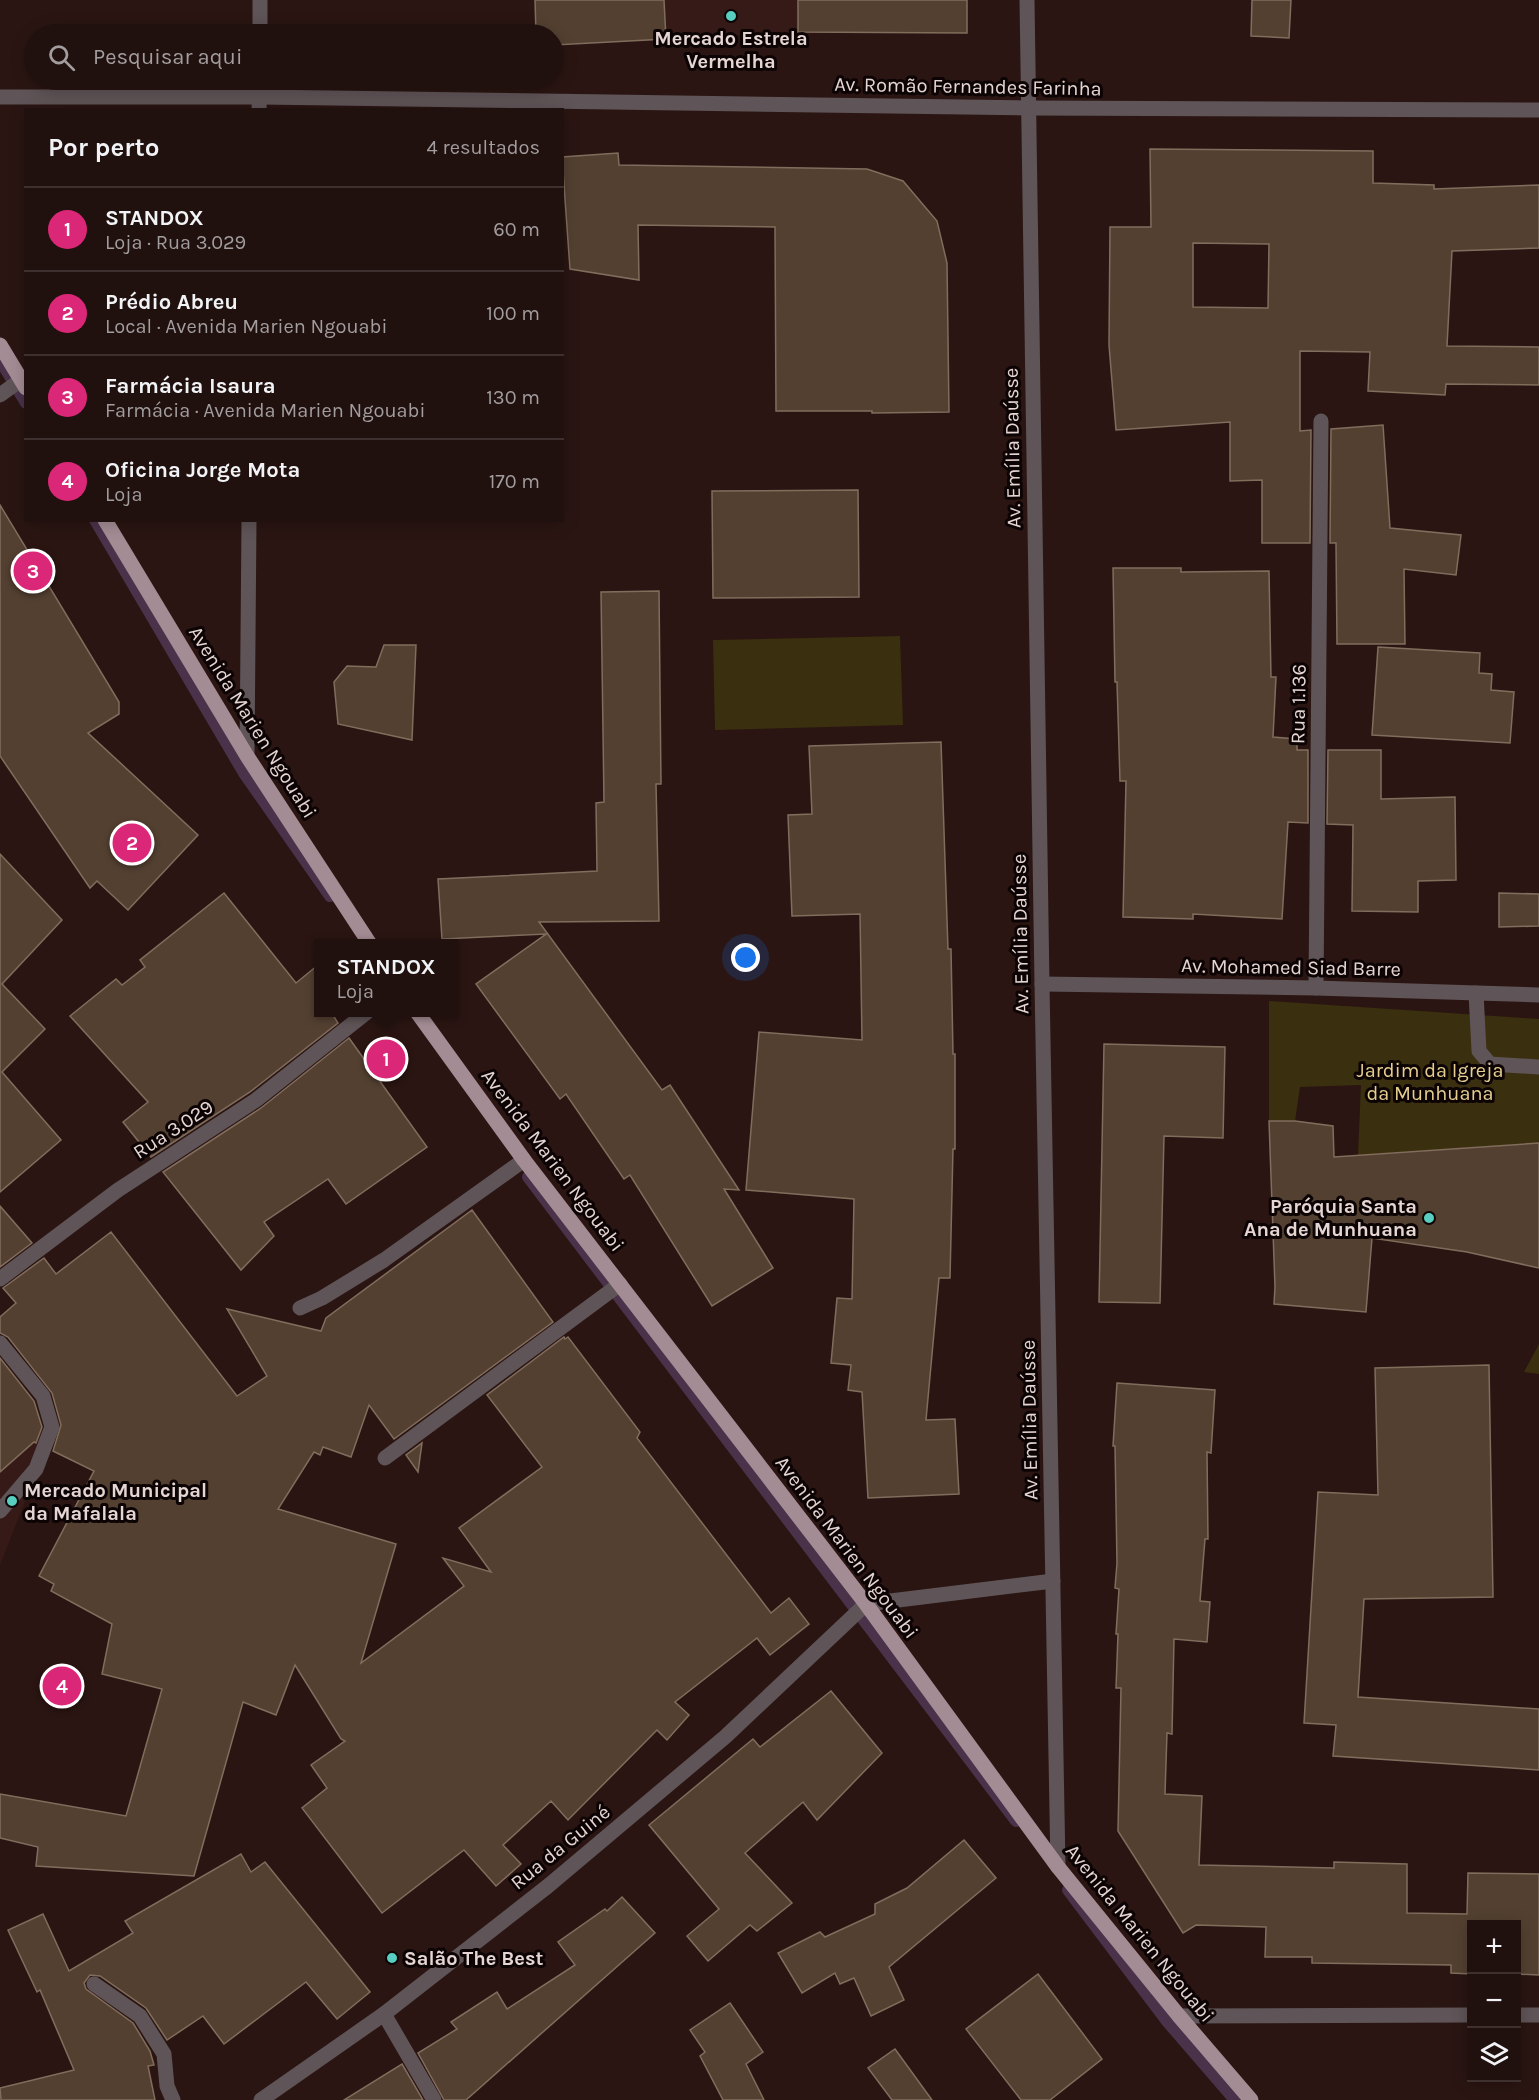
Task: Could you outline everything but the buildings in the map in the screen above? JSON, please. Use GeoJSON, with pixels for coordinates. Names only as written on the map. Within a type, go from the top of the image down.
{"type":"FeatureCollection","features":[{"type":"Feature","properties":{"kind":"main road"},"geometry":{"type":"LineString","coordinates":[[0,345],[23,384]]}},
{"type":"Feature","properties":{"kind":"main road","name":"Avenida Marien Ngouabi"},"geometry":{"type":"LineString","coordinates":[[106,522],[247,756],[367,939]]}},
{"type":"Feature","properties":{"kind":"main road","name":"Avenida Marien Ngouabi"},"geometry":{"type":"LineString","coordinates":[[421,1017],[525,1160],[866,1604],[1058,1867],[1179,2016],[1251,2100]]}},
{"type":"Feature","properties":{"kind":"street"},"geometry":{"type":"LineString","coordinates":[[260,0],[260,24]]}},
{"type":"Feature","properties":{"kind":"street","name":"Av. Emília Daússe"},"geometry":{"type":"LineString","coordinates":[[1027,0],[1041,984],[1058,1867]]}},
{"type":"Feature","properties":{"kind":"street","name":"Av. Romão Fernandes Farinha"},"geometry":{"type":"LineString","coordinates":[[0,97],[259,103],[1539,110]]}},
{"type":"Feature","properties":{"kind":"street"},"geometry":{"type":"LineString","coordinates":[[0,395],[23,384]]}},
{"type":"Feature","properties":{"kind":"street","name":"Rua 1.136"},"geometry":{"type":"LineString","coordinates":[[1316,988],[1321,421]]}},
{"type":"Feature","properties":{"kind":"street"},"geometry":{"type":"LineString","coordinates":[[247,756],[249,522]]}},
{"type":"Feature","properties":{"kind":"street","name":"Av. Mohamed Siad Barre"},"geometry":{"type":"LineString","coordinates":[[1041,984],[1316,988],[1539,995]]}},
{"type":"Feature","properties":{"kind":"street"},"geometry":{"type":"LineString","coordinates":[[1476,993],[1479,1051],[1490,1064],[1539,1067]]}},
{"type":"Feature","properties":{"kind":"street","name":"Rua 3.029"},"geometry":{"type":"LineString","coordinates":[[0,1279],[118,1190],[256,1100],[361,1017]]}},
{"type":"Feature","properties":{"kind":"street"},"geometry":{"type":"LineString","coordinates":[[300,1308],[322,1298],[384,1260],[525,1160]]}},
{"type":"Feature","properties":{"kind":"street"},"geometry":{"type":"LineString","coordinates":[[386,1458],[620,1284]]}},
{"type":"Feature","properties":{"kind":"street"},"geometry":{"type":"LineString","coordinates":[[0,1343],[43,1396],[52,1427],[36,1468],[0,1511]]}},
{"type":"Feature","properties":{"kind":"street"},"geometry":{"type":"LineString","coordinates":[[866,1604],[1053,1581]]}},
{"type":"Feature","properties":{"kind":"street","name":"Rua da Guiné"},"geometry":{"type":"LineString","coordinates":[[261,2100],[384,2014],[548,1886],[725,1737],[866,1604]]}},
{"type":"Feature","properties":{"kind":"street"},"geometry":{"type":"LineString","coordinates":[[94,1984],[140,2016],[164,2054],[167,2086],[172,2100]]}},
{"type":"Feature","properties":{"kind":"street"},"geometry":{"type":"LineString","coordinates":[[384,2014],[434,2100]]}},
{"type":"Feature","properties":{"kind":"street"},"geometry":{"type":"LineString","coordinates":[[1179,2016],[1467,2015]]}},
{"type":"Feature","properties":{"kind":"street"},"geometry":{"type":"LineString","coordinates":[[1521,2015],[1539,2015]]}},
{"type":"Feature","properties":{"kind":"shaded area","name":"Mercado Estrela Vermelha"},"geometry":{"type":"Polygon","coordinates":[[[664,0],[798,0],[798,32],[666,39],[664,0]]]}},
{"type":"Feature","properties":{"kind":"shaded area","name":"Mercado Municipal da Mafalala"},"geometry":{"type":"Polygon","coordinates":[[[0,1366],[50,1437],[0,1565],[0,1366]]]}},
{"type":"Feature","properties":{"kind":"green space"},"geometry":{"type":"Polygon","coordinates":[[[900,636],[903,725],[715,730],[713,640],[900,636]]]}},
{"type":"Feature","properties":{"kind":"green space","name":"Jardim da Igreja da Munhuana"},"geometry":{"type":"Polygon","coordinates":[[[1269,1001],[1539,1019],[1539,1143],[1358,1155],[1361,1085],[1300,1087],[1295,1121],[1269,1121],[1269,1001]]]}},
{"type":"Feature","properties":{"kind":"green space"},"geometry":{"type":"Polygon","coordinates":[[[1539,1344],[1539,1374],[1524,1372],[1539,1344]]]}},
{"type":"Feature","properties":{"kind":"waterway"},"geometry":{"type":"LineString","coordinates":[[0,360],[24,400]]}},
{"type":"Feature","properties":{"kind":"waterway"},"geometry":{"type":"LineString","coordinates":[[96,522],[244,773],[330,896]]}},
{"type":"Feature","properties":{"kind":"waterway"},"geometry":{"type":"LineString","coordinates":[[528,1177],[1016,1821]]}},
{"type":"Feature","properties":{"kind":"waterway"},"geometry":{"type":"LineString","coordinates":[[1068,1890],[1166,2020],[1235,2100]]}},
{"type":"Feature","properties":{"kind":"place","name":"Mercado Estrela Vermelha"},"geometry":{"type":"Point","coordinates":[731,16]}},
{"type":"Feature","properties":{"kind":"place","name":"Farmácia Isaura"},"geometry":{"type":"Point","coordinates":[33,571]}},
{"type":"Feature","properties":{"kind":"place","name":"Prédio Abreu"},"geometry":{"type":"Point","coordinates":[132,843]}},
{"type":"Feature","properties":{"kind":"place","name":"STANDOX"},"geometry":{"type":"Point","coordinates":[386,1059]}},
{"type":"Feature","properties":{"kind":"place","name":"Paróquia Santa Ana de Munhuana"},"geometry":{"type":"Point","coordinates":[1429,1218]}},
{"type":"Feature","properties":{"kind":"place","name":"Mercado Municipal da Mafalala"},"geometry":{"type":"Point","coordinates":[12,1501]}},
{"type":"Feature","properties":{"kind":"place","name":"Oficina Jorge Mota"},"geometry":{"type":"Point","coordinates":[62,1686]}},
{"type":"Feature","properties":{"kind":"place","name":"Salão The Best"},"geometry":{"type":"Point","coordinates":[392,1958]}}]}
